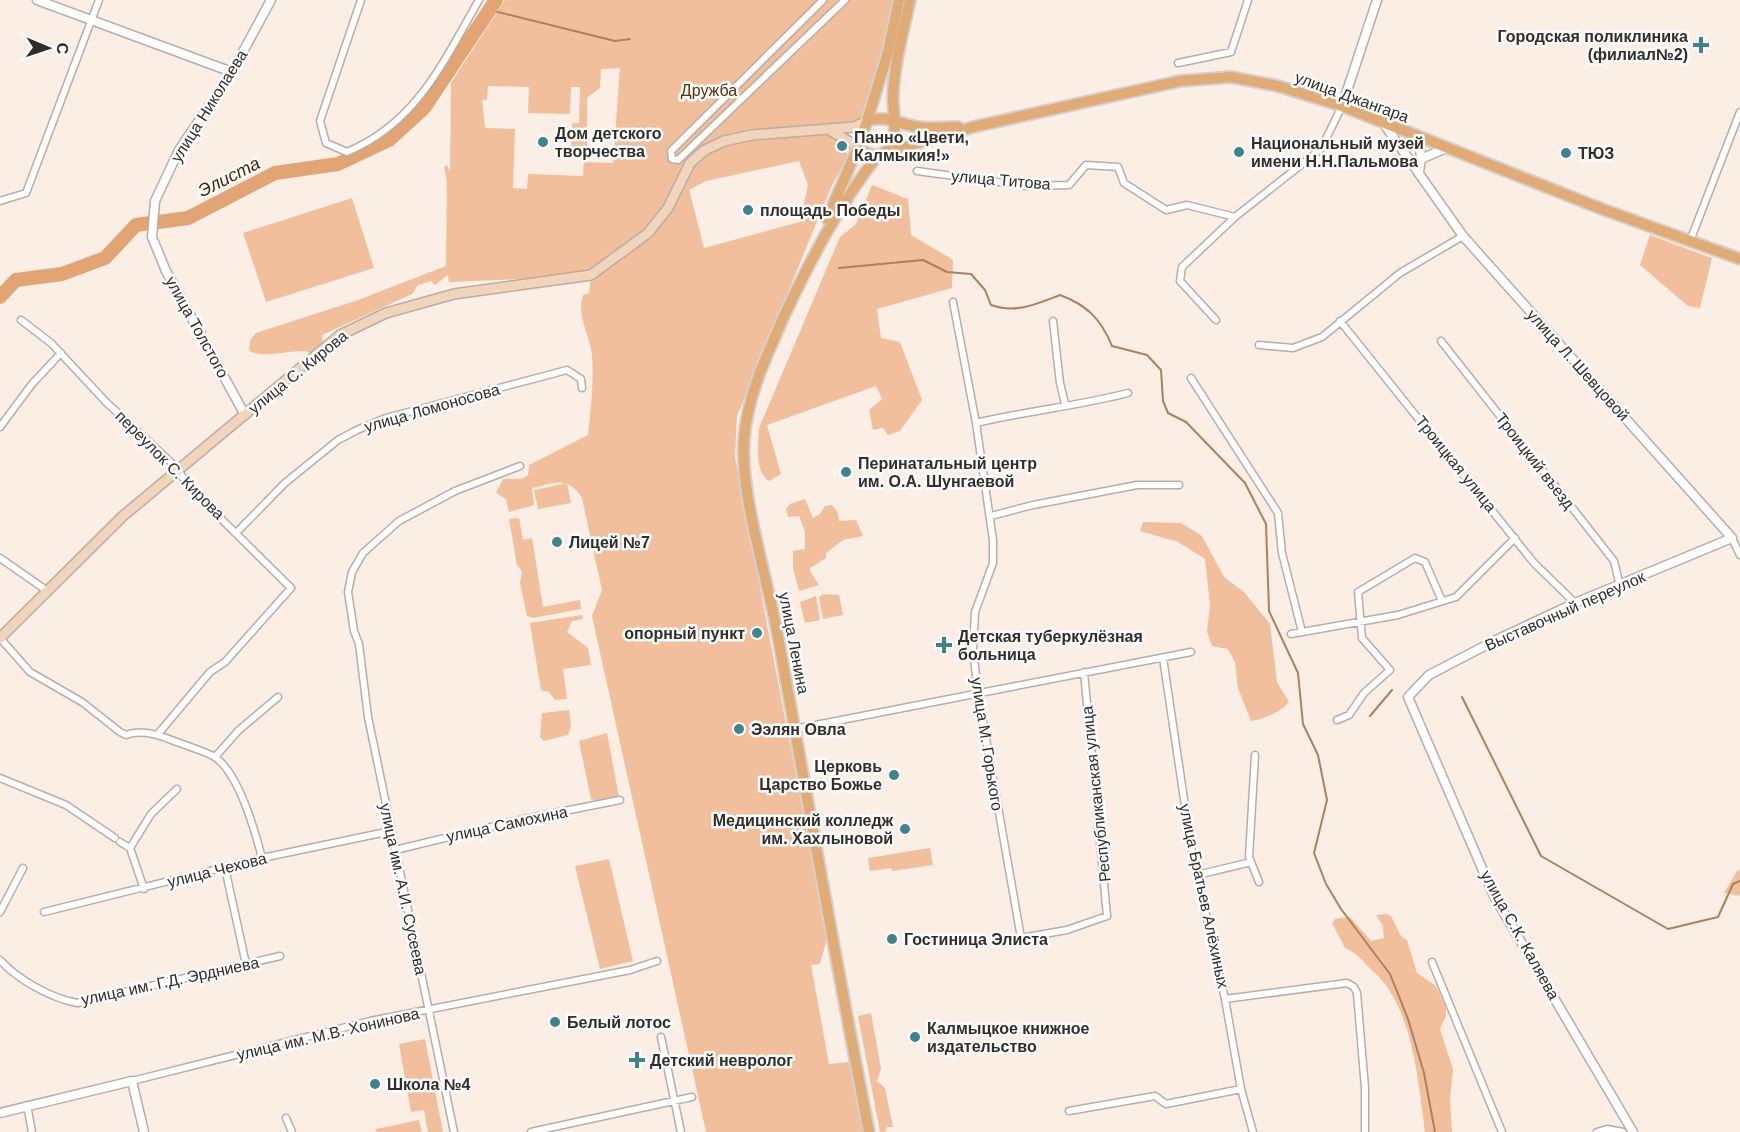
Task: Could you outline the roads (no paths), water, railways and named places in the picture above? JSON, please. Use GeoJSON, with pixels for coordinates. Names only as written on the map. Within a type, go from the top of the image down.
{"type":"FeatureCollection","features":[{"type":"Feature","properties":{"kind":"main road"},"geometry":{"type":"LineString","coordinates":[[858,147],[883,72],[899,0]]}},
{"type":"Feature","properties":{"kind":"main road"},"geometry":{"type":"LineString","coordinates":[[828,129],[868,154],[881,154],[894,134],[893,75],[910,0]]}},
{"type":"Feature","properties":{"kind":"main road","name":"улица Джангара"},"geometry":{"type":"LineString","coordinates":[[881,154],[973,127],[1206,78],[1231,78],[1262,82],[1342,106],[1419,138],[1740,259]]}},
{"type":"Feature","properties":{"kind":"main road"},"geometry":{"type":"LineString","coordinates":[[867,121],[881,117],[892,121]]}},
{"type":"Feature","properties":{"kind":"main road","name":"улица С. Кирова"},"geometry":{"type":"LineString","coordinates":[[0,638],[123,516],[177,468],[245,415],[340,335],[371,319],[454,294],[591,275],[648,233],[668,208],[690,163],[705,150],[724,141],[752,135],[854,127],[867,121]]}},
{"type":"Feature","properties":{"kind":"main road","name":"улица Джангара"},"geometry":{"type":"LineString","coordinates":[[892,121],[920,128],[973,127]]}},
{"type":"Feature","properties":{"kind":"main road","name":"улица Ленина"},"geometry":{"type":"LineString","coordinates":[[858,147],[838,188],[819,242],[763,363],[748,407],[743,442],[750,501],[795,729],[869,1132]]}},
{"type":"Feature","properties":{"kind":"main road","name":"улица Ленина"},"geometry":{"type":"LineString","coordinates":[[819,242],[849,192],[881,154]]}},
{"type":"Feature","properties":{"kind":"street"},"geometry":{"type":"LineString","coordinates":[[38,0],[232,72]]}},
{"type":"Feature","properties":{"kind":"street"},"geometry":{"type":"LineString","coordinates":[[0,201],[26,193],[99,0]]}},
{"type":"Feature","properties":{"kind":"street","name":"улица Николаева"},"geometry":{"type":"LineString","coordinates":[[152,237],[155,201],[179,150],[232,72],[271,0]]}},
{"type":"Feature","properties":{"kind":"street"},"geometry":{"type":"LineString","coordinates":[[361,0],[320,121],[326,143],[347,152],[388,130],[408,112],[429,86],[479,0]]}},
{"type":"Feature","properties":{"kind":"street"},"geometry":{"type":"LineString","coordinates":[[823,0],[671,151],[672,159],[678,160],[845,0]]}},
{"type":"Feature","properties":{"kind":"street"},"geometry":{"type":"LineString","coordinates":[[1178,63],[1231,52],[1248,0]]}},
{"type":"Feature","properties":{"kind":"street"},"geometry":{"type":"LineString","coordinates":[[1216,321],[1180,281],[1182,267],[1235,217],[1322,149],[1342,106],[1377,0]]}},
{"type":"Feature","properties":{"kind":"street"},"geometry":{"type":"LineString","coordinates":[[1690,241],[1740,112]]}},
{"type":"Feature","properties":{"kind":"street","name":"улица Л. Шевцовой"},"geometry":{"type":"LineString","coordinates":[[1384,124],[1463,236],[1732,538],[1740,555]]}},
{"type":"Feature","properties":{"kind":"street"},"geometry":{"type":"LineString","coordinates":[[1419,138],[1421,159],[1419,172]]}},
{"type":"Feature","properties":{"kind":"street"},"geometry":{"type":"LineString","coordinates":[[1421,159],[1446,148]]}},
{"type":"Feature","properties":{"kind":"street","name":"улица Титова"},"geometry":{"type":"LineString","coordinates":[[918,171],[1027,186],[1069,185],[1086,165],[1118,167],[1124,183],[1166,210],[1187,205],[1235,217]]}},
{"type":"Feature","properties":{"kind":"street"},"geometry":{"type":"LineString","coordinates":[[1259,345],[1293,348],[1322,337],[1400,273],[1463,236]]}},
{"type":"Feature","properties":{"kind":"street","name":"улица Толстого"},"geometry":{"type":"LineString","coordinates":[[152,237],[166,271],[245,415]]}},
{"type":"Feature","properties":{"kind":"street","name":"улица М. Горького"},"geometry":{"type":"LineString","coordinates":[[953,302],[991,516],[993,563],[975,612],[974,649],[978,693],[1021,938]]}},
{"type":"Feature","properties":{"kind":"street","name":"переулок С. Кирова"},"geometry":{"type":"LineString","coordinates":[[21,320],[61,353],[106,402],[177,468],[188,486],[291,588],[225,662],[210,672],[158,734]]}},
{"type":"Feature","properties":{"kind":"street"},"geometry":{"type":"LineString","coordinates":[[1053,321],[1060,383],[1065,404]]}},
{"type":"Feature","properties":{"kind":"street","name":"Троицкая улица"},"geometry":{"type":"LineString","coordinates":[[1340,321],[1534,563],[1575,603]]}},
{"type":"Feature","properties":{"kind":"street","name":"Троицкий въезд"},"geometry":{"type":"LineString","coordinates":[[1441,341],[1614,561],[1620,586]]}},
{"type":"Feature","properties":{"kind":"street"},"geometry":{"type":"LineString","coordinates":[[0,427],[32,384],[61,353]]}},
{"type":"Feature","properties":{"kind":"street","name":"улица Ломоносова"},"geometry":{"type":"LineString","coordinates":[[237,532],[285,483],[338,440],[369,424],[567,370],[581,379],[582,388]]}},
{"type":"Feature","properties":{"kind":"street"},"geometry":{"type":"LineString","coordinates":[[1191,378],[1278,513],[1282,553],[1302,632]]}},
{"type":"Feature","properties":{"kind":"street"},"geometry":{"type":"LineString","coordinates":[[976,423],[1065,404],[1090,403],[1128,393]]}},
{"type":"Feature","properties":{"kind":"street","name":"улица им. А.И. Сусеева"},"geometry":{"type":"LineString","coordinates":[[454,1132],[368,717],[359,644],[354,631],[349,601],[350,578],[358,560],[369,545],[399,521],[472,484],[520,466]]}},
{"type":"Feature","properties":{"kind":"street"},"geometry":{"type":"LineString","coordinates":[[991,516],[1033,505],[1137,485],[1179,485]]}},
{"type":"Feature","properties":{"kind":"street"},"geometry":{"type":"LineString","coordinates":[[1291,634],[1398,615],[1456,597],[1515,538]]}},
{"type":"Feature","properties":{"kind":"street","name":"Выставочный переулок"},"geometry":{"type":"LineString","coordinates":[[1408,697],[1430,675],[1575,603],[1732,538]]}},
{"type":"Feature","properties":{"kind":"street"},"geometry":{"type":"LineString","coordinates":[[0,558],[46,590]]}},
{"type":"Feature","properties":{"kind":"street"},"geometry":{"type":"LineString","coordinates":[[1337,720],[1349,715],[1364,693],[1390,670],[1362,638],[1358,592],[1415,558],[1425,562],[1442,601]]}},
{"type":"Feature","properties":{"kind":"street"},"geometry":{"type":"LineString","coordinates":[[0,638],[30,672],[82,702],[120,732],[126,735],[135,732],[158,734],[215,757],[237,785],[254,828],[262,858]]}},
{"type":"Feature","properties":{"kind":"street"},"geometry":{"type":"LineString","coordinates":[[795,729],[1191,652]]}},
{"type":"Feature","properties":{"kind":"street","name":"улица Братьев Алёхиных"},"geometry":{"type":"LineString","coordinates":[[1163,658],[1197,875],[1226,999],[1241,1089],[1253,1132]]}},
{"type":"Feature","properties":{"kind":"street","name":"Республиканская улица"},"geometry":{"type":"LineString","coordinates":[[1021,938],[1067,930],[1107,916],[1084,672]]}},
{"type":"Feature","properties":{"kind":"street","name":"улица С.К. Каляева"},"geometry":{"type":"LineString","coordinates":[[1408,697],[1494,896],[1633,1132]]}},
{"type":"Feature","properties":{"kind":"street"},"geometry":{"type":"LineString","coordinates":[[215,757],[239,730],[278,698]]}},
{"type":"Feature","properties":{"kind":"street"},"geometry":{"type":"LineString","coordinates":[[1255,755],[1249,857],[1259,882]]}},
{"type":"Feature","properties":{"kind":"street"},"geometry":{"type":"LineString","coordinates":[[0,778],[66,805],[130,848],[144,889]]}},
{"type":"Feature","properties":{"kind":"street"},"geometry":{"type":"LineString","coordinates":[[130,848],[151,814],[177,789]]}},
{"type":"Feature","properties":{"kind":"street","name":"улица Самохина"},"geometry":{"type":"LineString","coordinates":[[395,850],[524,819],[620,800]]}},
{"type":"Feature","properties":{"kind":"street","name":"улица Чехова"},"geometry":{"type":"LineString","coordinates":[[44,912],[262,858],[390,831]]}},
{"type":"Feature","properties":{"kind":"street"},"geometry":{"type":"LineString","coordinates":[[1197,875],[1251,862]]}},
{"type":"Feature","properties":{"kind":"street"},"geometry":{"type":"LineString","coordinates":[[0,912],[23,868]]}},
{"type":"Feature","properties":{"kind":"street"},"geometry":{"type":"LineString","coordinates":[[225,868],[246,964]]}},
{"type":"Feature","properties":{"kind":"street","name":"улица им. Г.Д. Эрдниева"},"geometry":{"type":"LineString","coordinates":[[0,960],[19,976],[54,995],[77,1003],[280,956]]}},
{"type":"Feature","properties":{"kind":"street","name":"улица им. М.В. Хонинова"},"geometry":{"type":"LineString","coordinates":[[0,1113],[27,1104],[370,1021],[429,1011],[657,962]]}},
{"type":"Feature","properties":{"kind":"street"},"geometry":{"type":"LineString","coordinates":[[1432,962],[1502,1132]]}},
{"type":"Feature","properties":{"kind":"street"},"geometry":{"type":"LineString","coordinates":[[1226,999],[1347,983],[1354,987],[1357,993],[1365,1088],[1365,1132]]}},
{"type":"Feature","properties":{"kind":"street"},"geometry":{"type":"LineString","coordinates":[[661,1037],[681,1132]]}},
{"type":"Feature","properties":{"kind":"street"},"geometry":{"type":"LineString","coordinates":[[132,1080],[144,1132]]}},
{"type":"Feature","properties":{"kind":"street"},"geometry":{"type":"LineString","coordinates":[[1069,1111],[1155,1096],[1166,1104],[1241,1089]]}},
{"type":"Feature","properties":{"kind":"street"},"geometry":{"type":"LineString","coordinates":[[531,1132],[692,1097]]}},
{"type":"Feature","properties":{"kind":"street"},"geometry":{"type":"LineString","coordinates":[[27,1104],[32,1132]]}},
{"type":"Feature","properties":{"kind":"street"},"geometry":{"type":"LineString","coordinates":[[286,1118],[292,1132]]}},
{"type":"Feature","properties":{"kind":"street"},"geometry":{"type":"LineString","coordinates":[[1598,1132],[1607,1129],[1623,1132]]}},
{"type":"Feature","properties":{"kind":"waterway","name":"Элиста"},"geometry":{"type":"LineString","coordinates":[[0,297],[16,280],[62,274],[105,258],[136,225],[188,218],[275,173],[338,164],[389,140],[424,108],[496,0]]}},
{"type":"Feature","properties":{"kind":"waterway"},"geometry":{"type":"LineString","coordinates":[[490,10],[615,41],[630,39]]}},
{"type":"Feature","properties":{"kind":"waterway"},"geometry":{"type":"LineString","coordinates":[[839,268],[923,260],[947,272],[971,274],[985,290],[991,305],[1000,308],[1018,308],[1060,295],[1078,303],[1098,321],[1112,346],[1147,355],[1161,370],[1163,401],[1168,413],[1186,422],[1245,483],[1266,524],[1269,611],[1298,673],[1303,724],[1318,755],[1327,800],[1314,853],[1326,884],[1341,909],[1390,974],[1408,1019],[1424,1073],[1435,1132]]}},
{"type":"Feature","properties":{"kind":"waterway"},"geometry":{"type":"LineString","coordinates":[[1370,716],[1392,690]]}},
{"type":"Feature","properties":{"kind":"waterway"},"geometry":{"type":"LineString","coordinates":[[1462,697],[1541,856],[1668,929],[1718,917],[1733,884],[1740,881]]}},
{"type":"Feature","properties":{"kind":"place","name":"Городская поликлиника (филиал№2)"},"geometry":{"type":"Point","coordinates":[1701,45]}},
{"type":"Feature","properties":{"kind":"place","name":"Дом детского творчества"},"geometry":{"type":"Point","coordinates":[543,142]}},
{"type":"Feature","properties":{"kind":"place","name":"Панно «Цвети, Калмыкия!»"},"geometry":{"type":"Point","coordinates":[842,146]}},
{"type":"Feature","properties":{"kind":"place","name":"Национальный музей имени Н.Н.Пальмова"},"geometry":{"type":"Point","coordinates":[1239,152]}},
{"type":"Feature","properties":{"kind":"place","name":"ТЮЗ"},"geometry":{"type":"Point","coordinates":[1566,153]}},
{"type":"Feature","properties":{"kind":"place","name":"площадь Победы"},"geometry":{"type":"Point","coordinates":[748,210]}},
{"type":"Feature","properties":{"kind":"place","name":"Перинатальный центр им. О.А. Шунгаевой"},"geometry":{"type":"Point","coordinates":[846,472]}},
{"type":"Feature","properties":{"kind":"place","name":"Лицей №7"},"geometry":{"type":"Point","coordinates":[557,542]}},
{"type":"Feature","properties":{"kind":"place","name":"опорный пункт"},"geometry":{"type":"Point","coordinates":[757,633]}},
{"type":"Feature","properties":{"kind":"place","name":"Детская туберкулёзная больница"},"geometry":{"type":"Point","coordinates":[944,645]}},
{"type":"Feature","properties":{"kind":"place","name":"Ээлян Овла"},"geometry":{"type":"Point","coordinates":[739,729]}},
{"type":"Feature","properties":{"kind":"place","name":"Церковь Царство Божье"},"geometry":{"type":"Point","coordinates":[894,775]}},
{"type":"Feature","properties":{"kind":"place","name":"Медицинский колледж им. Хахлыновой"},"geometry":{"type":"Point","coordinates":[905,829]}},
{"type":"Feature","properties":{"kind":"place","name":"Гостиница Элиста"},"geometry":{"type":"Point","coordinates":[892,939]}},
{"type":"Feature","properties":{"kind":"place","name":"Белый лотос"},"geometry":{"type":"Point","coordinates":[555,1022]}},
{"type":"Feature","properties":{"kind":"place","name":"Калмыцкое книжное издательство"},"geometry":{"type":"Point","coordinates":[915,1037]}},
{"type":"Feature","properties":{"kind":"place","name":"Детский невролог"},"geometry":{"type":"Point","coordinates":[637,1060]}},
{"type":"Feature","properties":{"kind":"place","name":"Школа №4"},"geometry":{"type":"Point","coordinates":[375,1084]}},
{"type":"Feature","properties":{"kind":"park label","name":"Дружба"},"geometry":{"type":"Point","coordinates":[709,90]}}]}
